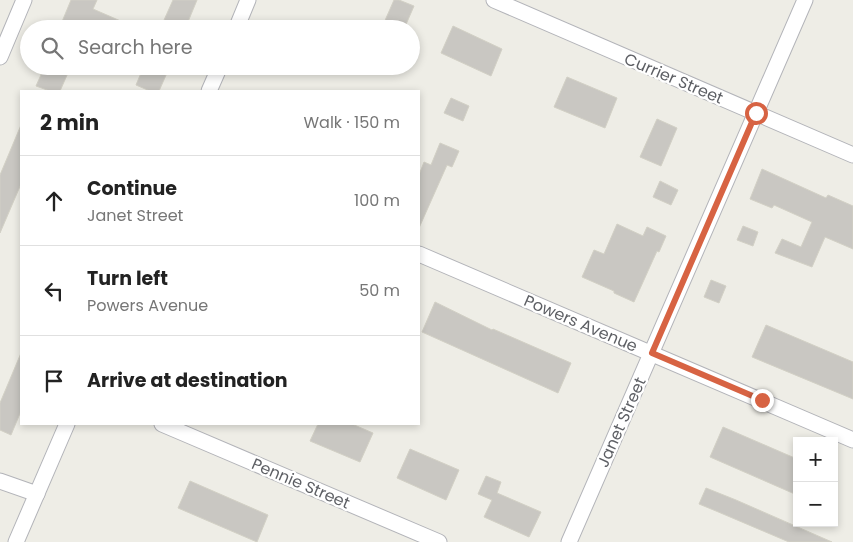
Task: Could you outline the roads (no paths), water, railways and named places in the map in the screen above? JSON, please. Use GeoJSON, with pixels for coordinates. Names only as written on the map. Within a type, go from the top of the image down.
{"type":"FeatureCollection","features":[{"type":"Feature","properties":{"kind":"street"},"geometry":{"type":"LineString","coordinates":[[0,57],[24,0]]}},
{"type":"Feature","properties":{"kind":"street"},"geometry":{"type":"LineString","coordinates":[[240,20],[248,0]]}},
{"type":"Feature","properties":{"kind":"street","name":"Currier Street"},"geometry":{"type":"LineString","coordinates":[[494,0],[853,155]]}},
{"type":"Feature","properties":{"kind":"street","name":"Janet Street"},"geometry":{"type":"LineString","coordinates":[[569,542],[805,0]]}},
{"type":"Feature","properties":{"kind":"street"},"geometry":{"type":"LineString","coordinates":[[209,90],[216,75]]}},
{"type":"Feature","properties":{"kind":"street","name":"Powers Avenue"},"geometry":{"type":"LineString","coordinates":[[420,254],[853,440]]}},
{"type":"Feature","properties":{"kind":"street"},"geometry":{"type":"LineString","coordinates":[[16,542],[67,425]]}},
{"type":"Feature","properties":{"kind":"street","name":"Pennie Street"},"geometry":{"type":"LineString","coordinates":[[164,425],[439,542]]}},
{"type":"Feature","properties":{"kind":"street"},"geometry":{"type":"LineString","coordinates":[[0,481],[37,494]]}}]}
